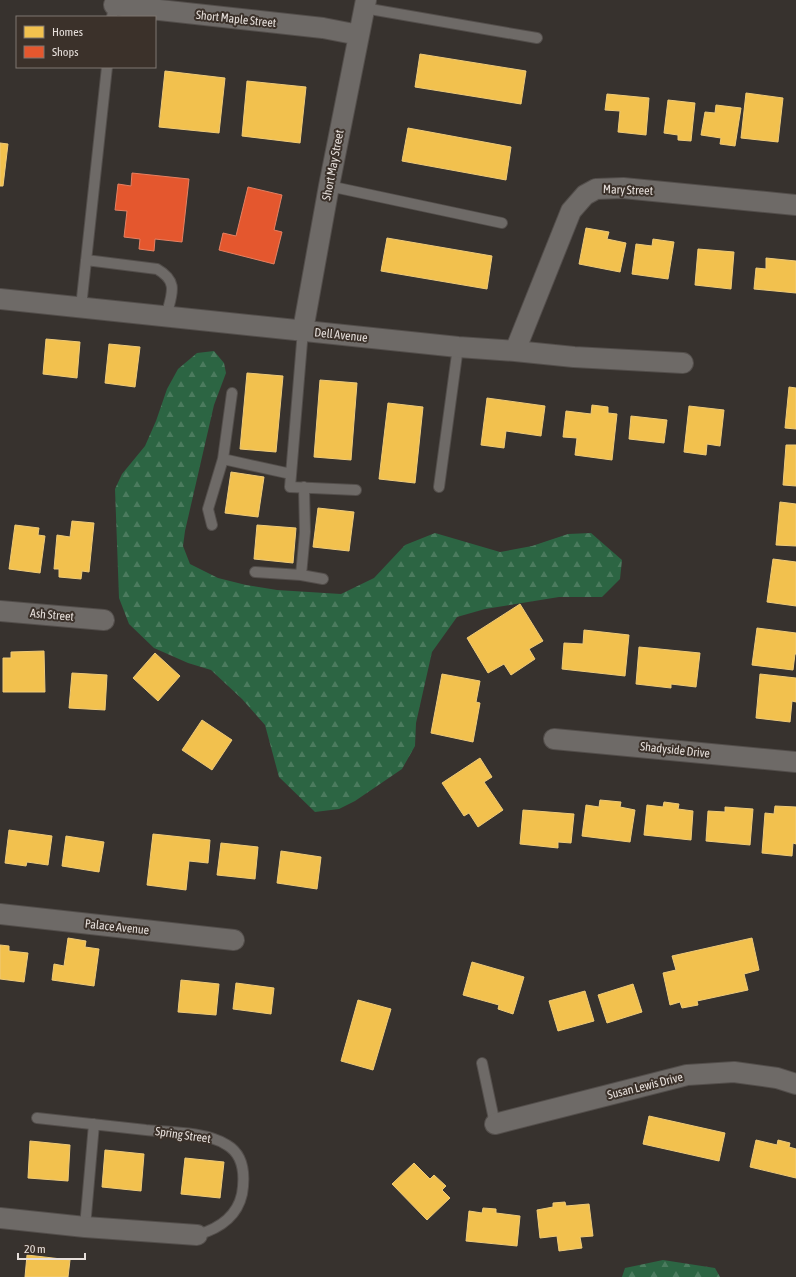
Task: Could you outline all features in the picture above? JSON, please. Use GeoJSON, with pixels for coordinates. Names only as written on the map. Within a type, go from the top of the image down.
{"type":"FeatureCollection","features":[{"type":"Feature","properties":{"kind":"street","name":"Short May Street"},"geometry":{"type":"LineString","coordinates":[[303,330],[329,186],[365,4]]}},
{"type":"Feature","properties":{"kind":"street","name":"Short Maple Street"},"geometry":{"type":"LineString","coordinates":[[113,11],[323,28],[359,35]]}},
{"type":"Feature","properties":{"kind":"street","name":"Mary Street"},"geometry":{"type":"LineString","coordinates":[[515,351],[570,211],[585,195],[596,189],[623,188],[796,205]]}},
{"type":"Feature","properties":{"kind":"street","name":"Dell Avenue"},"geometry":{"type":"LineString","coordinates":[[0,299],[458,347],[574,357],[683,363]]}},
{"type":"Feature","properties":{"kind":"street","name":"Ash Street"},"geometry":{"type":"LineString","coordinates":[[0,611],[104,620]]}},
{"type":"Feature","properties":{"kind":"street","name":"Shadyside Drive"},"geometry":{"type":"LineString","coordinates":[[554,739],[796,762]]}},
{"type":"Feature","properties":{"kind":"street","name":"Palace Avenue"},"geometry":{"type":"LineString","coordinates":[[0,914],[234,940]]}},
{"type":"Feature","properties":{"kind":"street","name":"Susan Lewis Drive"},"geometry":{"type":"LineString","coordinates":[[495,1124],[687,1075],[734,1072],[777,1078],[796,1084]]}},
{"type":"Feature","properties":{"kind":"street","name":"Spring Street"},"geometry":{"type":"LineString","coordinates":[[0,1218],[86,1227],[197,1235]]}},
{"type":"Feature","properties":{"kind":"lane"},"geometry":{"type":"LineString","coordinates":[[365,4],[537,38]]}},
{"type":"Feature","properties":{"kind":"lane"},"geometry":{"type":"LineString","coordinates":[[81,307],[107,68]]}},
{"type":"Feature","properties":{"kind":"lane"},"geometry":{"type":"LineString","coordinates":[[329,186],[502,223]]}},
{"type":"Feature","properties":{"kind":"lane"},"geometry":{"type":"LineString","coordinates":[[86,260],[157,269],[166,274],[171,282],[172,288],[166,317]]}},
{"type":"Feature","properties":{"kind":"lane"},"geometry":{"type":"LineString","coordinates":[[303,330],[290,487],[356,490]]}},
{"type":"Feature","properties":{"kind":"lane"},"geometry":{"type":"LineString","coordinates":[[439,487],[458,347]]}},
{"type":"Feature","properties":{"kind":"lane"},"geometry":{"type":"LineString","coordinates":[[212,525],[208,509],[223,459],[232,393]]}},
{"type":"Feature","properties":{"kind":"lane"},"geometry":{"type":"LineString","coordinates":[[223,459],[291,474]]}},
{"type":"Feature","properties":{"kind":"lane"},"geometry":{"type":"LineString","coordinates":[[301,575],[305,532],[304,487]]}},
{"type":"Feature","properties":{"kind":"lane"},"geometry":{"type":"LineString","coordinates":[[255,572],[301,575],[323,579]]}},
{"type":"Feature","properties":{"kind":"lane"},"geometry":{"type":"LineString","coordinates":[[482,1063],[495,1124]]}},
{"type":"Feature","properties":{"kind":"lane","name":"Spring Street"},"geometry":{"type":"LineString","coordinates":[[37,1118],[189,1134],[215,1139],[228,1145],[239,1157],[243,1171],[243,1185],[240,1200],[234,1213],[223,1224],[208,1232],[197,1235]]}},
{"type":"Feature","properties":{"kind":"lane"},"geometry":{"type":"LineString","coordinates":[[86,1227],[94,1124]]}},
{"type":"Feature","properties":{"kind":"green space"},"geometry":{"type":"Polygon","coordinates":[[[214,351],[224,363],[226,373],[214,405],[185,531],[183,546],[190,564],[218,578],[246,585],[277,590],[341,594],[374,578],[405,545],[435,533],[500,552],[532,546],[568,534],[591,533],[622,560],[620,579],[602,597],[559,597],[485,609],[457,617],[432,652],[416,723],[415,746],[402,769],[355,801],[339,809],[315,812],[279,777],[265,725],[242,699],[211,670],[188,663],[154,648],[129,624],[119,598],[115,489],[122,474],[145,446],[156,421],[167,389],[178,369],[197,353],[214,351]]]}},
{"type":"Feature","properties":{"kind":"green space"},"geometry":{"type":"Polygon","coordinates":[[[663,1260],[715,1268],[720,1277],[622,1277],[625,1268],[663,1260]]]}},
{"type":"Feature","properties":{"kind":"building: Homes"},"geometry":{"type":"Polygon","coordinates":[[[420,54],[526,71],[521,104],[415,87],[420,54]]]}},
{"type":"Feature","properties":{"kind":"building: Homes"},"geometry":{"type":"Polygon","coordinates":[[[165,71],[225,78],[219,133],[159,127],[165,71]]]}},
{"type":"Feature","properties":{"kind":"building: Homes"},"geometry":{"type":"Polygon","coordinates":[[[247,81],[306,87],[300,143],[242,136],[247,81]]]}},
{"type":"Feature","properties":{"kind":"building: Homes"},"geometry":{"type":"Polygon","coordinates":[[[746,93],[783,98],[778,142],[741,138],[746,93]]]}},
{"type":"Feature","properties":{"kind":"building: Homes"},"geometry":{"type":"Polygon","coordinates":[[[607,94],[649,98],[646,135],[618,132],[620,111],[605,110],[607,94]]]}},
{"type":"Feature","properties":{"kind":"building: Homes"},"geometry":{"type":"Polygon","coordinates":[[[668,100],[695,103],[691,141],[678,140],[678,135],[664,133],[668,100]]]}},
{"type":"Feature","properties":{"kind":"building: Homes"},"geometry":{"type":"Polygon","coordinates":[[[716,105],[741,108],[735,146],[720,144],[721,138],[701,135],[705,112],[715,113],[716,105]]]}},
{"type":"Feature","properties":{"kind":"building: Homes"},"geometry":{"type":"Polygon","coordinates":[[[408,128],[511,147],[506,180],[402,161],[408,128]]]}},
{"type":"Feature","properties":{"kind":"building: Homes"},"geometry":{"type":"Polygon","coordinates":[[[0,143],[8,144],[3,186],[0,186],[0,143]]]}},
{"type":"Feature","properties":{"kind":"building: Homes"},"geometry":{"type":"Polygon","coordinates":[[[586,228],[609,232],[607,239],[626,243],[620,272],[579,264],[586,228]]]}},
{"type":"Feature","properties":{"kind":"building: Homes"},"geometry":{"type":"Polygon","coordinates":[[[387,238],[492,256],[487,289],[381,271],[387,238]]]}},
{"type":"Feature","properties":{"kind":"building: Homes"},"geometry":{"type":"Polygon","coordinates":[[[653,239],[674,242],[668,279],[632,274],[636,244],[652,246],[653,239]]]}},
{"type":"Feature","properties":{"kind":"building: Homes"},"geometry":{"type":"Polygon","coordinates":[[[698,249],[734,252],[731,289],[695,285],[698,249]]]}},
{"type":"Feature","properties":{"kind":"building: Homes"},"geometry":{"type":"Polygon","coordinates":[[[766,258],[796,261],[796,293],[754,289],[756,268],[766,269],[766,258]]]}},
{"type":"Feature","properties":{"kind":"building: Homes"},"geometry":{"type":"Polygon","coordinates":[[[46,339],[80,342],[77,378],[43,374],[46,339]]]}},
{"type":"Feature","properties":{"kind":"building: Homes"},"geometry":{"type":"Polygon","coordinates":[[[109,344],[140,347],[135,387],[105,383],[109,344]]]}},
{"type":"Feature","properties":{"kind":"building: Homes"},"geometry":{"type":"Polygon","coordinates":[[[247,373],[283,376],[276,452],[240,449],[247,373]]]}},
{"type":"Feature","properties":{"kind":"building: Homes"},"geometry":{"type":"Polygon","coordinates":[[[320,380],[357,383],[351,460],[314,457],[320,380]]]}},
{"type":"Feature","properties":{"kind":"building: Homes"},"geometry":{"type":"Polygon","coordinates":[[[789,387],[796,388],[796,429],[785,428],[789,387]]]}},
{"type":"Feature","properties":{"kind":"building: Homes"},"geometry":{"type":"Polygon","coordinates":[[[487,398],[545,406],[541,436],[506,431],[504,448],[481,445],[487,398]]]}},
{"type":"Feature","properties":{"kind":"building: Homes"},"geometry":{"type":"Polygon","coordinates":[[[388,403],[423,407],[415,483],[379,479],[388,403]]]}},
{"type":"Feature","properties":{"kind":"building: Homes"},"geometry":{"type":"Polygon","coordinates":[[[592,405],[608,407],[608,413],[617,414],[612,460],[575,455],[577,438],[563,437],[566,411],[591,414],[592,405]]]}},
{"type":"Feature","properties":{"kind":"building: Homes"},"geometry":{"type":"Polygon","coordinates":[[[689,406],[724,410],[720,446],[707,444],[706,455],[684,452],[689,406]]]}},
{"type":"Feature","properties":{"kind":"building: Homes"},"geometry":{"type":"Polygon","coordinates":[[[631,416],[667,420],[664,443],[629,439],[631,416]]]}},
{"type":"Feature","properties":{"kind":"building: Homes"},"geometry":{"type":"Polygon","coordinates":[[[786,445],[796,445],[796,486],[783,485],[786,445]]]}},
{"type":"Feature","properties":{"kind":"building: Homes"},"geometry":{"type":"Polygon","coordinates":[[[231,472],[264,477],[258,517],[225,513],[231,472]]]}},
{"type":"Feature","properties":{"kind":"building: Homes"},"geometry":{"type":"Polygon","coordinates":[[[780,502],[796,504],[796,546],[776,545],[780,502]]]}},
{"type":"Feature","properties":{"kind":"building: Homes"},"geometry":{"type":"Polygon","coordinates":[[[318,508],[354,512],[349,551],[313,547],[318,508]]]}},
{"type":"Feature","properties":{"kind":"building: Homes"},"geometry":{"type":"Polygon","coordinates":[[[72,521],[94,523],[89,572],[82,571],[81,579],[59,577],[59,569],[54,569],[57,535],[70,537],[72,521]]]}},
{"type":"Feature","properties":{"kind":"building: Homes"},"geometry":{"type":"Polygon","coordinates":[[[15,525],[39,528],[38,535],[45,536],[40,573],[9,569],[15,525]]]}},
{"type":"Feature","properties":{"kind":"building: Homes"},"geometry":{"type":"Polygon","coordinates":[[[257,525],[296,528],[293,563],[254,559],[257,525]]]}},
{"type":"Feature","properties":{"kind":"building: Homes"},"geometry":{"type":"Polygon","coordinates":[[[773,559],[796,562],[796,606],[767,602],[773,559]]]}},
{"type":"Feature","properties":{"kind":"building: Homes"},"geometry":{"type":"Polygon","coordinates":[[[520,604],[543,641],[529,649],[535,659],[511,675],[504,664],[488,673],[467,638],[520,604]]]}},
{"type":"Feature","properties":{"kind":"building: Homes"},"geometry":{"type":"Polygon","coordinates":[[[757,628],[796,633],[796,654],[793,670],[752,665],[757,628]]]}},
{"type":"Feature","properties":{"kind":"building: Homes"},"geometry":{"type":"Polygon","coordinates":[[[584,630],[629,635],[625,676],[562,669],[564,643],[583,644],[584,630]]]}},
{"type":"Feature","properties":{"kind":"building: Homes"},"geometry":{"type":"Polygon","coordinates":[[[639,647],[700,653],[696,687],[671,684],[671,688],[636,684],[639,647]]]}},
{"type":"Feature","properties":{"kind":"building: Homes"},"geometry":{"type":"Polygon","coordinates":[[[44,651],[45,692],[3,692],[3,658],[11,658],[11,652],[44,651]]]}},
{"type":"Feature","properties":{"kind":"building: Homes"},"geometry":{"type":"Polygon","coordinates":[[[155,653],[180,676],[158,701],[133,678],[155,653]]]}},
{"type":"Feature","properties":{"kind":"building: Homes"},"geometry":{"type":"Polygon","coordinates":[[[72,673],[107,675],[105,710],[69,708],[72,673]]]}},
{"type":"Feature","properties":{"kind":"building: Homes"},"geometry":{"type":"Polygon","coordinates":[[[442,674],[480,681],[476,702],[480,703],[473,742],[431,733],[442,674]]]}},
{"type":"Feature","properties":{"kind":"building: Homes"},"geometry":{"type":"Polygon","coordinates":[[[760,674],[796,678],[796,702],[792,701],[790,722],[756,718],[760,674]]]}},
{"type":"Feature","properties":{"kind":"building: Homes"},"geometry":{"type":"Polygon","coordinates":[[[202,720],[232,740],[212,770],[182,750],[202,720]]]}},
{"type":"Feature","properties":{"kind":"building: Homes"},"geometry":{"type":"Polygon","coordinates":[[[480,758],[492,777],[484,782],[503,810],[478,827],[469,813],[464,816],[442,783],[480,758]]]}},
{"type":"Feature","properties":{"kind":"building: Homes"},"geometry":{"type":"Polygon","coordinates":[[[600,800],[621,802],[620,807],[635,810],[630,842],[582,836],[586,805],[599,807],[600,800]]]}},
{"type":"Feature","properties":{"kind":"building: Homes"},"geometry":{"type":"Polygon","coordinates":[[[664,802],[679,804],[678,809],[693,811],[691,840],[644,835],[647,805],[663,807],[664,802]]]}},
{"type":"Feature","properties":{"kind":"building: Homes"},"geometry":{"type":"Polygon","coordinates":[[[775,806],[796,807],[796,844],[793,843],[792,856],[762,853],[765,813],[774,814],[775,806]]]}},
{"type":"Feature","properties":{"kind":"building: Homes"},"geometry":{"type":"Polygon","coordinates":[[[725,807],[753,809],[750,845],[706,841],[708,811],[725,812],[725,807]]]}},
{"type":"Feature","properties":{"kind":"building: Homes"},"geometry":{"type":"Polygon","coordinates":[[[523,810],[574,814],[571,843],[558,842],[558,848],[520,844],[523,810]]]}},
{"type":"Feature","properties":{"kind":"building: Homes"},"geometry":{"type":"Polygon","coordinates":[[[9,830],[52,836],[48,865],[27,862],[26,866],[5,863],[9,830]]]}},
{"type":"Feature","properties":{"kind":"building: Homes"},"geometry":{"type":"Polygon","coordinates":[[[153,834],[210,840],[208,863],[189,861],[186,890],[147,885],[153,834]]]}},
{"type":"Feature","properties":{"kind":"building: Homes"},"geometry":{"type":"Polygon","coordinates":[[[66,836],[104,842],[99,872],[62,866],[66,836]]]}},
{"type":"Feature","properties":{"kind":"building: Homes"},"geometry":{"type":"Polygon","coordinates":[[[221,843],[258,847],[255,879],[217,875],[221,843]]]}},
{"type":"Feature","properties":{"kind":"building: Homes"},"geometry":{"type":"Polygon","coordinates":[[[281,851],[321,857],[317,889],[277,883],[281,851]]]}},
{"type":"Feature","properties":{"kind":"building: Homes"},"geometry":{"type":"Polygon","coordinates":[[[68,938],[86,941],[85,947],[99,949],[94,986],[52,980],[54,964],[64,966],[68,938]]]}},
{"type":"Feature","properties":{"kind":"building: Homes"},"geometry":{"type":"Polygon","coordinates":[[[752,938],[759,970],[744,974],[748,990],[697,1001],[698,1005],[682,1008],[680,1002],[670,1005],[663,973],[676,970],[672,956],[752,938]]]}},
{"type":"Feature","properties":{"kind":"building: Homes"},"geometry":{"type":"Polygon","coordinates":[[[0,945],[9,946],[9,951],[28,953],[24,982],[0,979],[0,945]]]}},
{"type":"Feature","properties":{"kind":"building: Homes"},"geometry":{"type":"Polygon","coordinates":[[[472,962],[524,977],[513,1014],[498,1009],[499,1005],[463,995],[472,962]]]}},
{"type":"Feature","properties":{"kind":"building: Homes"},"geometry":{"type":"Polygon","coordinates":[[[181,980],[219,984],[216,1015],[178,1012],[181,980]]]}},
{"type":"Feature","properties":{"kind":"building: Homes"},"geometry":{"type":"Polygon","coordinates":[[[236,983],[274,988],[271,1014],[233,1009],[236,983]]]}},
{"type":"Feature","properties":{"kind":"building: Homes"},"geometry":{"type":"Polygon","coordinates":[[[633,984],[642,1012],[607,1023],[598,995],[633,984]]]}},
{"type":"Feature","properties":{"kind":"building: Homes"},"geometry":{"type":"Polygon","coordinates":[[[585,991],[594,1021],[558,1031],[549,1001],[585,991]]]}},
{"type":"Feature","properties":{"kind":"building: Homes"},"geometry":{"type":"Polygon","coordinates":[[[358,1000],[391,1009],[373,1070],[341,1061],[358,1000]]]}},
{"type":"Feature","properties":{"kind":"building: Homes"},"geometry":{"type":"Polygon","coordinates":[[[649,1116],[725,1133],[719,1161],[643,1144],[649,1116]]]}},
{"type":"Feature","properties":{"kind":"building: Homes"},"geometry":{"type":"Polygon","coordinates":[[[756,1140],[777,1145],[778,1140],[790,1143],[789,1147],[796,1149],[796,1178],[750,1167],[756,1140]]]}},
{"type":"Feature","properties":{"kind":"building: Homes"},"geometry":{"type":"Polygon","coordinates":[[[30,1141],[70,1145],[68,1181],[28,1178],[30,1141]]]}},
{"type":"Feature","properties":{"kind":"building: Homes"},"geometry":{"type":"Polygon","coordinates":[[[105,1150],[144,1154],[141,1191],[102,1187],[105,1150]]]}},
{"type":"Feature","properties":{"kind":"building: Homes"},"geometry":{"type":"Polygon","coordinates":[[[185,1158],[224,1162],[220,1198],[181,1194],[185,1158]]]}},
{"type":"Feature","properties":{"kind":"building: Homes"},"geometry":{"type":"Polygon","coordinates":[[[414,1163],[430,1179],[434,1175],[446,1186],[442,1190],[450,1198],[427,1220],[392,1184],[414,1163]]]}},
{"type":"Feature","properties":{"kind":"building: Homes"},"geometry":{"type":"Polygon","coordinates":[[[565,1202],[566,1206],[589,1204],[593,1236],[580,1237],[582,1248],[559,1251],[557,1236],[540,1238],[537,1210],[553,1207],[553,1203],[565,1202]]]}},
{"type":"Feature","properties":{"kind":"building: Homes"},"geometry":{"type":"Polygon","coordinates":[[[483,1208],[496,1209],[496,1213],[520,1216],[517,1246],[466,1241],[469,1211],[482,1213],[483,1208]]]}},
{"type":"Feature","properties":{"kind":"building: Homes"},"geometry":{"type":"Polygon","coordinates":[[[27,1255],[70,1260],[68,1277],[25,1277],[27,1255]]]}},
{"type":"Feature","properties":{"kind":"building: Shops"},"geometry":{"type":"Polygon","coordinates":[[[132,173],[189,179],[182,242],[155,239],[154,251],[139,249],[140,239],[124,237],[127,211],[115,210],[118,184],[131,186],[132,173]]]}},
{"type":"Feature","properties":{"kind":"building: Shops"},"geometry":{"type":"Polygon","coordinates":[[[248,187],[282,195],[274,230],[282,232],[274,264],[219,250],[223,233],[236,236],[248,187]]]}}]}
